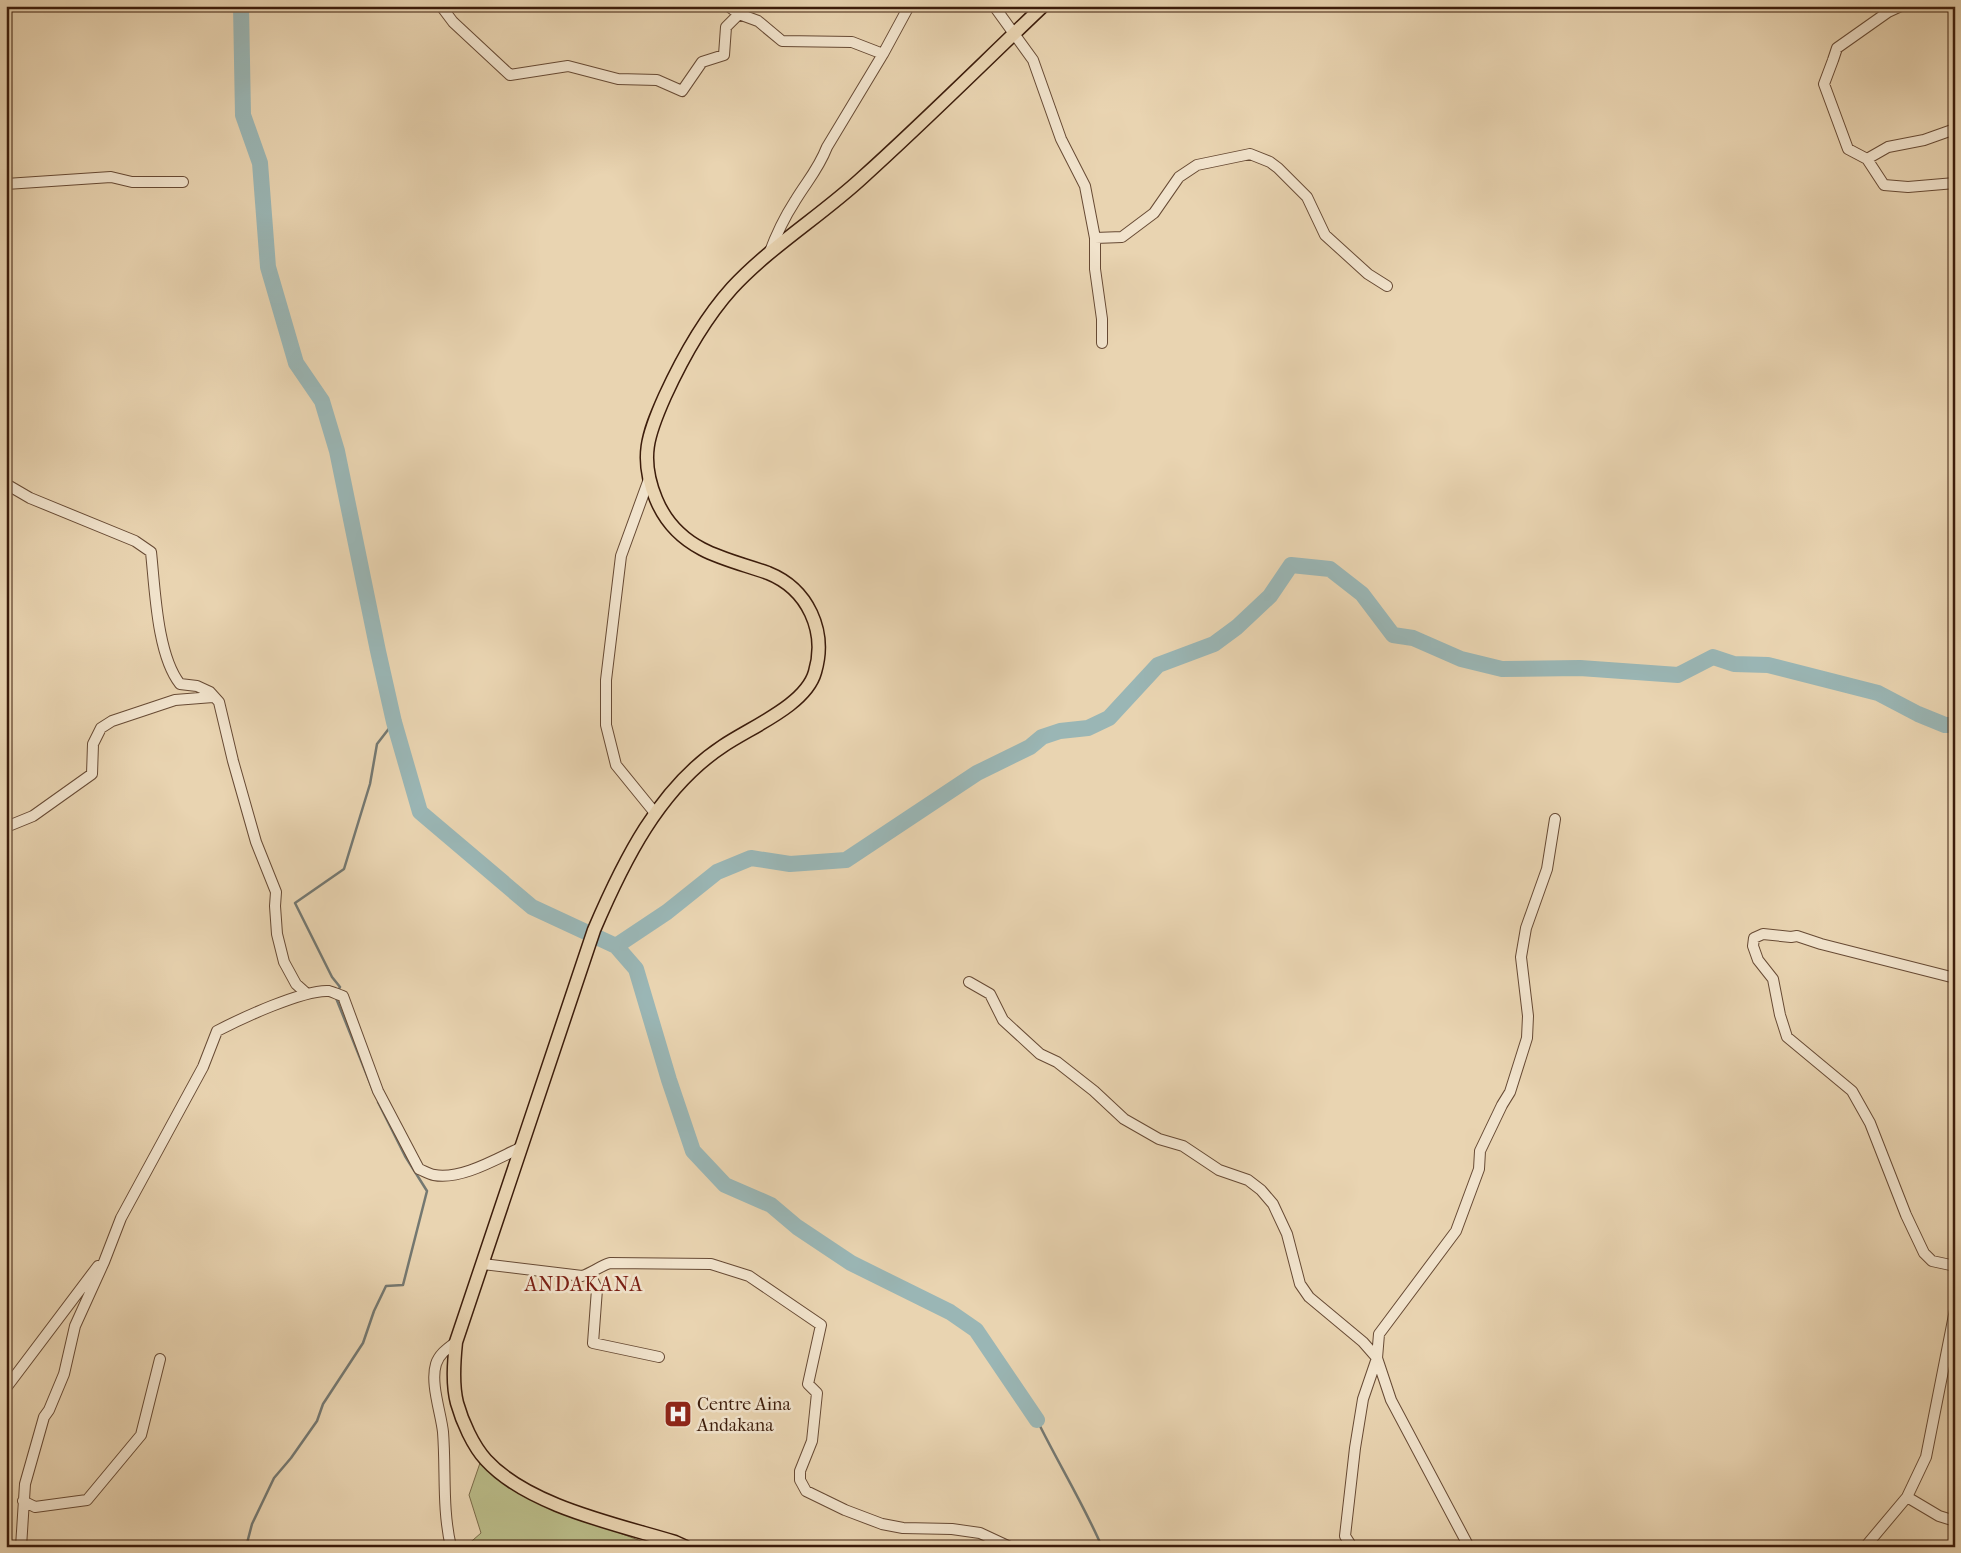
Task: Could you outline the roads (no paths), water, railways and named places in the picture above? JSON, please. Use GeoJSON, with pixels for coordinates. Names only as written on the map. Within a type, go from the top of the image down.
{"type":"FeatureCollection","features":[{"type":"Feature","properties":{"kind":"main road"},"geometry":{"type":"LineString","coordinates":[[686,1547],[540,1498],[510,1481],[484,1458],[469,1432],[457,1403],[454,1386],[456,1342],[484,1264],[520,1148],[588,947],[623,868],[655,813],[672,791],[704,759],[792,704],[801,696],[816,672],[818,641],[812,612],[792,588],[770,574],[717,556],[692,543],[671,525],[662,511],[649,479],[646,464],[648,440],[660,406],[684,356],[730,290],[769,254],[862,178],[1043,6]]}},
{"type":"Feature","properties":{"kind":"street"},"geometry":{"type":"LineString","coordinates":[[441,6],[453,22],[510,74],[568,66],[618,80],[657,80],[682,91],[702,62],[724,55],[726,27],[739,14]]}},
{"type":"Feature","properties":{"kind":"street"},"geometry":{"type":"LineString","coordinates":[[728,6],[739,14],[758,21],[782,41],[852,42],[883,54]]}},
{"type":"Feature","properties":{"kind":"street"},"geometry":{"type":"LineString","coordinates":[[769,254],[777,230],[795,199],[812,178],[822,161],[827,147],[883,54],[909,6]]}},
{"type":"Feature","properties":{"kind":"street"},"geometry":{"type":"LineString","coordinates":[[994,6],[1033,60],[1061,139],[1085,186],[1095,238],[1095,269],[1102,319],[1102,343]]}},
{"type":"Feature","properties":{"kind":"street"},"geometry":{"type":"LineString","coordinates":[[1901,6],[1888,12],[1837,48],[1824,84],[1848,149],[1867,159],[1884,185],[1908,186],[1955,183]]}},
{"type":"Feature","properties":{"kind":"street"},"geometry":{"type":"LineString","coordinates":[[1867,159],[1888,147],[1924,140],[1955,129]]}},
{"type":"Feature","properties":{"kind":"street"},"geometry":{"type":"LineString","coordinates":[[1095,238],[1122,237],[1154,213],[1178,177],[1197,166],[1250,154],[1270,162],[1278,168],[1307,197],[1324,235],[1368,274],[1388,286]]}},
{"type":"Feature","properties":{"kind":"street"},"geometry":{"type":"LineString","coordinates":[[6,184],[111,177],[132,182],[182,182]]}},
{"type":"Feature","properties":{"kind":"street"},"geometry":{"type":"LineString","coordinates":[[649,479],[621,556],[606,680],[606,725],[616,765],[655,813]]}},
{"type":"Feature","properties":{"kind":"street"},"geometry":{"type":"LineString","coordinates":[[6,484],[30,498],[135,541],[150,552],[163,643],[172,674],[180,684],[197,686],[210,692],[219,702],[233,761],[256,842],[276,892],[276,934],[284,962],[296,984],[306,993]]}},
{"type":"Feature","properties":{"kind":"street"},"geometry":{"type":"LineString","coordinates":[[6,827],[33,816],[92,774],[93,744],[101,728],[112,720],[174,700],[213,697]]}},
{"type":"Feature","properties":{"kind":"street"},"geometry":{"type":"LineString","coordinates":[[1352,1547],[1345,1536],[1355,1448],[1363,1399],[1377,1358],[1380,1334],[1456,1231],[1479,1169],[1480,1151],[1510,1092],[1526,1038],[1528,1016],[1521,957],[1526,928],[1547,869],[1555,818]]}},
{"type":"Feature","properties":{"kind":"street"},"geometry":{"type":"LineString","coordinates":[[1955,978],[1797,936],[1763,934],[1754,938],[1753,946],[1758,960],[1772,979],[1787,1037],[1852,1091],[1870,1124],[1906,1215],[1924,1253],[1932,1261],[1955,1266]]}},
{"type":"Feature","properties":{"kind":"street"},"geometry":{"type":"LineString","coordinates":[[969,982],[990,994],[1003,1020],[1040,1054],[1057,1062],[1094,1091],[1124,1119],[1159,1139],[1183,1146],[1219,1170],[1248,1180],[1261,1190],[1272,1204],[1287,1234],[1300,1284],[1309,1297],[1363,1342],[1377,1358],[1391,1400],[1469,1547]]}},
{"type":"Feature","properties":{"kind":"street"},"geometry":{"type":"LineString","coordinates":[[21,1547],[25,1484],[44,1417],[49,1410],[64,1374],[75,1326],[121,1218],[203,1067],[217,1031],[233,1022],[306,993],[329,991],[343,996],[378,1091],[406,1148],[419,1169],[434,1175],[448,1175],[473,1169],[520,1148]]}},
{"type":"Feature","properties":{"kind":"street"},"geometry":{"type":"LineString","coordinates":[[6,1388],[107,1253]]}},
{"type":"Feature","properties":{"kind":"street"},"geometry":{"type":"LineString","coordinates":[[484,1264],[582,1276],[590,1274],[599,1266],[610,1263],[711,1264],[749,1276],[821,1325],[808,1384],[817,1393],[812,1441],[800,1470],[800,1480],[806,1491],[845,1510],[882,1524],[903,1528],[952,1529],[980,1533],[1010,1547]]}},
{"type":"Feature","properties":{"kind":"street"},"geometry":{"type":"LineString","coordinates":[[590,1274],[597,1290],[593,1343],[659,1357]]}},
{"type":"Feature","properties":{"kind":"street"},"geometry":{"type":"LineString","coordinates":[[1865,1547],[1907,1497],[1926,1457],[1955,1310]]}},
{"type":"Feature","properties":{"kind":"street"},"geometry":{"type":"LineString","coordinates":[[451,1547],[444,1500],[443,1432],[435,1390],[435,1364],[441,1354],[456,1342]]}},
{"type":"Feature","properties":{"kind":"street"},"geometry":{"type":"LineString","coordinates":[[23,1501],[35,1507],[86,1500],[141,1434],[160,1360]]}},
{"type":"Feature","properties":{"kind":"street"},"geometry":{"type":"LineString","coordinates":[[1907,1497],[1939,1516],[1955,1521]]}},
{"type":"Feature","properties":{"kind":"waterway"},"geometry":{"type":"LineString","coordinates":[[241,6],[243,115],[260,163],[268,267],[296,363],[322,401],[337,451],[394,722],[420,812],[532,907],[616,946],[636,969],[669,1080],[693,1151],[725,1185],[771,1205],[797,1227],[851,1263],[950,1312],[976,1330],[1037,1420]]}},
{"type":"Feature","properties":{"kind":"waterway"},"geometry":{"type":"LineString","coordinates":[[616,946],[667,912],[717,872],[751,858],[790,864],[846,860],[977,773],[1030,747],[1042,737],[1060,731],[1088,728],[1109,718],[1158,665],[1214,644],[1237,627],[1270,596],[1291,565],[1330,569],[1362,594],[1393,635],[1413,638],[1461,659],[1502,669],[1580,668],[1678,675],[1713,657],[1734,664],[1768,665],[1878,693],[1918,714],[1945,725],[1955,725]]}},
{"type":"Feature","properties":{"kind":"waterway"},"geometry":{"type":"LineString","coordinates":[[338,991],[340,987],[332,977],[295,903],[344,869],[370,784],[377,744],[394,722]]}},
{"type":"Feature","properties":{"kind":"waterway"},"geometry":{"type":"LineString","coordinates":[[336,998],[374,1093]]}},
{"type":"Feature","properties":{"kind":"waterway"},"geometry":{"type":"LineString","coordinates":[[246,1547],[252,1524],[274,1478],[291,1458],[317,1421],[323,1404],[363,1343],[374,1311],[386,1286],[403,1285],[427,1191],[405,1156],[378,1102]]}},
{"type":"Feature","properties":{"kind":"waterway"},"geometry":{"type":"LineString","coordinates":[[1037,1420],[1102,1547]]}},
{"type":"Feature","properties":{"kind":"place","name":"Centre Aina Andakana"},"geometry":{"type":"Point","coordinates":[678,1414]}},
{"type":"Feature","properties":{"kind":"district","name":"ANDAKANA"},"geometry":{"type":"Point","coordinates":[584,1284]}}]}
